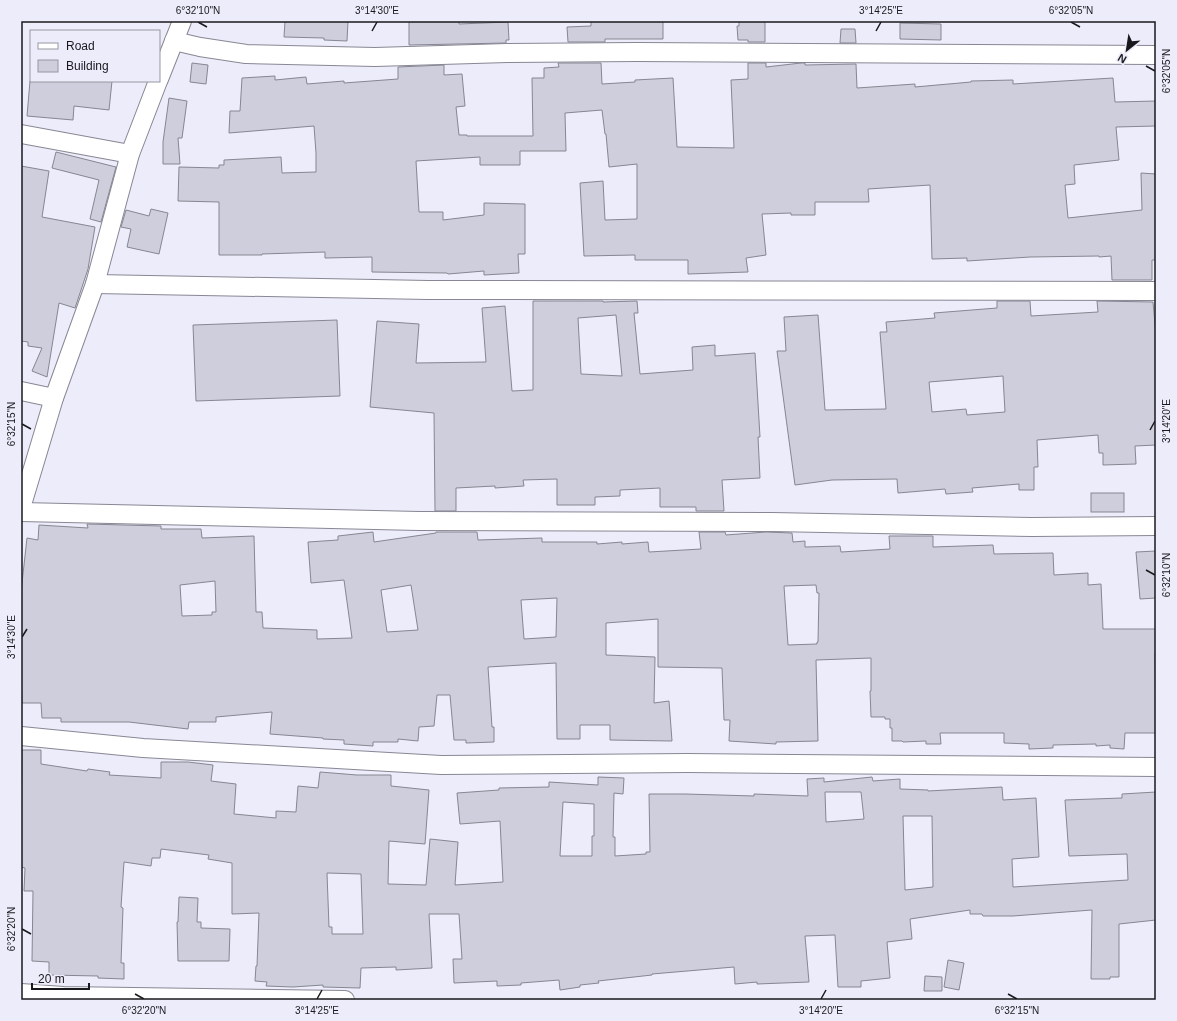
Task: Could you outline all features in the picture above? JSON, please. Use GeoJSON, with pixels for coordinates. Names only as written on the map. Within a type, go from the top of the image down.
{"type":"FeatureCollection","features":[{"type":"Feature","properties":{"kind":"street"},"geometry":{"type":"LineString","coordinates":[[160,77],[182,21]]}},
{"type":"Feature","properties":{"kind":"street"},"geometry":{"type":"LineString","coordinates":[[174,41],[200,47],[246,54],[375,57],[507,53],[637,52],[1156,55]]}},
{"type":"Feature","properties":{"kind":"street"},"geometry":{"type":"LineString","coordinates":[[21,508],[54,398],[94,284],[130,154],[158,82]]}},
{"type":"Feature","properties":{"kind":"street"},"geometry":{"type":"LineString","coordinates":[[21,134],[130,154]]}},
{"type":"Feature","properties":{"kind":"street"},"geometry":{"type":"LineString","coordinates":[[94,284],[428,290],[1156,291]]}},
{"type":"Feature","properties":{"kind":"street"},"geometry":{"type":"LineString","coordinates":[[21,391],[54,398]]}},
{"type":"Feature","properties":{"kind":"street"},"geometry":{"type":"LineString","coordinates":[[21,512],[419,521],[764,522],[1032,527],[1156,526]]}},
{"type":"Feature","properties":{"kind":"street"},"geometry":{"type":"LineString","coordinates":[[21,736],[143,748],[440,765],[688,763],[1156,767]]}},
{"type":"Feature","properties":{"kind":"street"},"geometry":{"type":"LineString","coordinates":[[21,993],[71,996],[345,1000]]}},
{"type":"Feature","properties":{"kind":"building"},"geometry":{"type":"Polygon","coordinates":[[[285,21],[348,21],[347,41],[324,40],[324,38],[284,37],[285,21]]]}},
{"type":"Feature","properties":{"kind":"building"},"geometry":{"type":"Polygon","coordinates":[[[409,21],[459,21],[459,24],[508,22],[509,40],[506,40],[506,43],[409,45],[409,21]]]}},
{"type":"Feature","properties":{"kind":"building"},"geometry":{"type":"Polygon","coordinates":[[[591,21],[663,21],[663,39],[605,39],[605,42],[568,42],[567,27],[591,26],[591,21]]]}},
{"type":"Feature","properties":{"kind":"building"},"geometry":{"type":"Polygon","coordinates":[[[739,21],[765,21],[765,42],[748,42],[748,40],[738,40],[737,26],[739,26],[739,21]]]}},
{"type":"Feature","properties":{"kind":"building"},"geometry":{"type":"Polygon","coordinates":[[[900,23],[941,24],[941,40],[900,39],[900,23]]]}},
{"type":"Feature","properties":{"kind":"building"},"geometry":{"type":"Polygon","coordinates":[[[841,29],[855,29],[856,43],[840,43],[841,29]]]}},
{"type":"Feature","properties":{"kind":"building"},"geometry":{"type":"Polygon","coordinates":[[[192,63],[208,65],[206,84],[190,82],[192,63]]]}},
{"type":"Feature","properties":{"kind":"building"},"geometry":{"type":"Polygon","coordinates":[[[558,63],[601,63],[602,84],[635,82],[635,80],[673,78],[677,147],[734,148],[731,80],[748,79],[748,63],[766,63],[766,67],[801,63],[805,63],[805,65],[856,64],[857,88],[915,84],[915,87],[971,81],[1013,80],[1013,84],[1113,78],[1115,102],[1156,101],[1156,126],[1116,127],[1119,160],[1074,165],[1075,184],[1065,185],[1068,218],[1142,210],[1141,173],[1156,174],[1156,260],[1152,260],[1152,280],[1112,280],[1111,256],[1030,257],[967,261],[967,258],[932,259],[930,185],[868,189],[869,202],[815,202],[815,215],[791,215],[791,213],[762,214],[766,255],[746,258],[748,272],[688,274],[688,260],[635,260],[635,255],[584,256],[580,183],[603,181],[605,220],[637,219],[637,164],[609,167],[602,110],[565,113],[566,151],[520,151],[520,165],[480,165],[480,157],[416,161],[419,212],[443,212],[443,220],[484,215],[484,203],[525,204],[525,254],[518,254],[519,273],[484,275],[484,271],[448,274],[372,272],[372,257],[325,258],[325,252],[262,255],[219,255],[219,202],[178,201],[179,167],[219,168],[219,165],[224,165],[224,160],[281,157],[282,173],[316,172],[314,126],[229,133],[230,111],[240,111],[242,78],[275,76],[275,80],[306,77],[307,84],[344,81],[344,83],[398,79],[398,67],[444,65],[444,75],[462,74],[465,106],[456,107],[459,135],[533,136],[532,78],[544,78],[544,68],[559,67],[558,63]]]}},
{"type":"Feature","properties":{"kind":"building"},"geometry":{"type":"Polygon","coordinates":[[[30,81],[112,82],[109,110],[74,106],[73,120],[27,116],[30,81]]]}},
{"type":"Feature","properties":{"kind":"building"},"geometry":{"type":"Polygon","coordinates":[[[169,98],[187,101],[182,138],[178,138],[180,164],[163,164],[163,142],[169,98]]]}},
{"type":"Feature","properties":{"kind":"building"},"geometry":{"type":"Polygon","coordinates":[[[56,152],[116,167],[101,222],[90,219],[99,180],[52,168],[56,152]]]}},
{"type":"Feature","properties":{"kind":"building"},"geometry":{"type":"Polygon","coordinates":[[[21,166],[49,171],[42,217],[95,227],[88,269],[75,308],[59,303],[47,377],[32,371],[42,348],[28,346],[28,342],[21,341],[21,166]]]}},
{"type":"Feature","properties":{"kind":"building"},"geometry":{"type":"Polygon","coordinates":[[[151,209],[168,213],[159,254],[127,247],[131,229],[121,227],[126,210],[149,216],[151,209]]]}},
{"type":"Feature","properties":{"kind":"building"},"geometry":{"type":"Polygon","coordinates":[[[533,301],[637,301],[638,313],[634,313],[640,374],[693,370],[692,347],[715,345],[715,356],[755,353],[760,437],[758,437],[760,478],[722,480],[724,511],[696,511],[696,507],[660,507],[660,488],[620,490],[620,496],[595,497],[595,505],[557,505],[557,479],[523,480],[524,486],[456,488],[456,511],[435,511],[434,413],[370,407],[377,321],[419,324],[416,363],[486,362],[482,308],[505,306],[512,391],[533,390],[533,301]],[[616,315],[578,318],[581,374],[622,376],[616,315]]]}},
{"type":"Feature","properties":{"kind":"building"},"geometry":{"type":"Polygon","coordinates":[[[997,301],[1030,301],[1031,316],[1098,312],[1097,301],[1153,302],[1156,335],[1156,445],[1135,446],[1136,464],[1103,465],[1103,453],[1099,453],[1098,435],[1037,440],[1038,467],[1034,467],[1034,490],[1019,490],[1019,484],[972,488],[973,492],[946,494],[945,489],[898,493],[897,479],[832,480],[795,485],[777,351],[786,351],[784,317],[818,315],[825,410],[886,409],[880,332],[887,332],[886,322],[935,318],[934,313],[997,308],[997,301]],[[1003,376],[929,382],[932,412],[966,409],[967,415],[1005,412],[1003,376]]]}},
{"type":"Feature","properties":{"kind":"building"},"geometry":{"type":"Polygon","coordinates":[[[337,320],[340,396],[196,401],[193,325],[337,320]]]}},
{"type":"Feature","properties":{"kind":"building"},"geometry":{"type":"Polygon","coordinates":[[[1091,493],[1124,493],[1124,512],[1091,512],[1091,493]]]}},
{"type":"Feature","properties":{"kind":"building"},"geometry":{"type":"Polygon","coordinates":[[[87,524],[161,526],[161,529],[201,529],[202,538],[254,536],[256,612],[262,612],[263,628],[317,630],[317,639],[352,638],[344,580],[311,583],[308,542],[338,540],[338,536],[373,532],[374,542],[436,532],[477,532],[478,540],[542,538],[542,542],[597,542],[597,544],[622,542],[622,544],[648,542],[649,552],[701,549],[699,532],[725,532],[726,535],[766,532],[792,533],[793,542],[805,541],[805,547],[840,546],[841,552],[890,549],[889,536],[933,536],[933,547],[993,545],[994,554],[1053,553],[1054,575],[1088,573],[1088,585],[1101,584],[1103,629],[1156,629],[1156,733],[1125,733],[1124,749],[1110,748],[1110,745],[1096,746],[1096,744],[1053,745],[1053,748],[1029,749],[1029,744],[1004,743],[1004,733],[940,733],[941,744],[926,744],[926,741],[892,741],[890,719],[885,719],[885,717],[871,717],[871,658],[816,660],[818,741],[776,742],[776,744],[729,741],[730,720],[724,720],[722,668],[658,667],[658,619],[606,623],[606,655],[655,657],[654,703],[669,701],[672,741],[610,740],[610,725],[580,725],[580,739],[557,739],[556,663],[488,667],[494,742],[466,743],[466,740],[454,740],[450,695],[437,695],[434,726],[419,727],[418,741],[398,739],[398,742],[373,742],[373,746],[344,744],[344,740],[270,734],[272,712],[216,717],[216,722],[189,722],[188,729],[129,722],[61,722],[61,718],[42,718],[41,703],[22,703],[21,592],[27,538],[38,540],[39,525],[88,528],[87,524]],[[215,581],[180,585],[182,616],[212,615],[212,612],[216,612],[215,581]],[[411,585],[381,590],[387,632],[418,630],[411,585]],[[816,585],[784,586],[788,645],[817,644],[819,593],[817,593],[816,585]],[[557,598],[521,600],[524,639],[556,637],[557,598]]]}},
{"type":"Feature","properties":{"kind":"building"},"geometry":{"type":"Polygon","coordinates":[[[1156,551],[1156,598],[1140,599],[1136,552],[1156,551]]]}},
{"type":"Feature","properties":{"kind":"building"},"geometry":{"type":"Polygon","coordinates":[[[22,750],[41,750],[41,764],[87,771],[88,769],[110,772],[109,775],[161,778],[161,762],[188,762],[213,765],[211,781],[236,784],[234,814],[276,818],[276,811],[296,812],[298,786],[318,788],[320,772],[357,775],[391,775],[391,786],[429,790],[425,844],[389,841],[388,884],[426,885],[430,839],[458,842],[455,885],[503,882],[500,821],[460,824],[457,793],[499,790],[499,788],[549,787],[549,782],[598,785],[598,777],[624,778],[623,794],[614,793],[613,837],[615,837],[615,856],[646,854],[646,852],[650,852],[649,794],[754,796],[754,794],[808,796],[807,779],[824,778],[824,782],[872,777],[873,781],[900,779],[900,789],[928,791],[1002,787],[1003,800],[1036,798],[1039,857],[1012,859],[1013,887],[1128,880],[1127,854],[1069,856],[1065,800],[1122,798],[1122,794],[1156,792],[1156,920],[1119,924],[1119,977],[1110,977],[1110,979],[1091,979],[1092,910],[1013,916],[983,916],[982,914],[970,914],[970,910],[910,919],[912,939],[887,942],[890,978],[861,981],[861,987],[838,987],[835,935],[805,936],[809,982],[757,984],[757,982],[735,984],[734,967],[652,974],[598,981],[599,983],[580,985],[580,987],[560,990],[559,980],[521,983],[521,985],[497,986],[497,981],[454,983],[453,959],[462,959],[459,914],[429,914],[432,968],[396,970],[396,967],[361,968],[360,988],[323,987],[323,985],[293,987],[266,986],[267,982],[255,981],[259,913],[232,914],[232,863],[208,859],[209,855],[161,849],[160,858],[152,858],[151,866],[124,862],[121,907],[123,908],[121,963],[124,963],[124,979],[98,978],[98,976],[49,975],[49,962],[32,961],[33,891],[24,891],[25,868],[21,867],[22,750]],[[825,792],[826,822],[864,819],[861,792],[825,792]],[[563,802],[560,856],[592,856],[592,836],[594,836],[594,804],[563,802]],[[903,816],[905,890],[933,887],[932,816],[903,816]],[[327,873],[329,927],[332,927],[332,934],[363,934],[361,874],[327,873]]]}},
{"type":"Feature","properties":{"kind":"building"},"geometry":{"type":"Polygon","coordinates":[[[179,897],[198,898],[197,922],[201,922],[201,928],[230,929],[229,961],[178,961],[177,922],[179,897]]]}},
{"type":"Feature","properties":{"kind":"building"},"geometry":{"type":"Polygon","coordinates":[[[948,960],[964,963],[959,990],[944,987],[948,960]]]}},
{"type":"Feature","properties":{"kind":"building"},"geometry":{"type":"Polygon","coordinates":[[[925,976],[942,977],[942,991],[924,991],[925,976]]]}}]}
